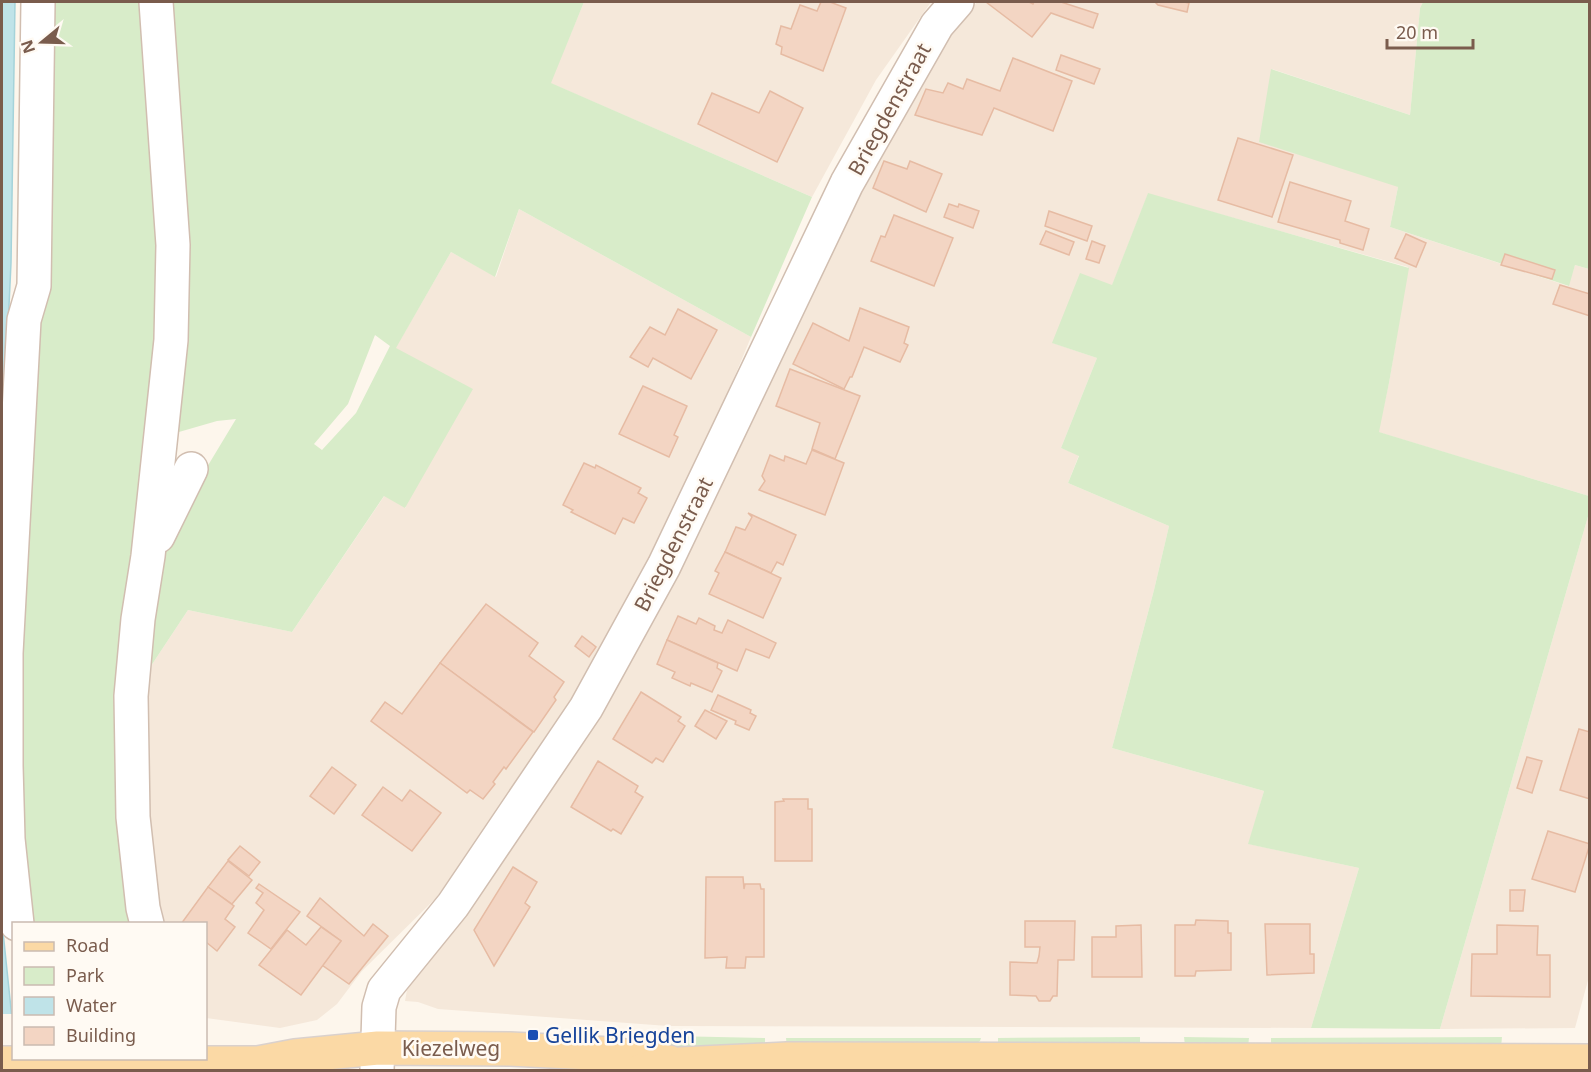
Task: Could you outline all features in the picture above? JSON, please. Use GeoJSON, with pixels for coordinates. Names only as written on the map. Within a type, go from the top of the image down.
{"type":"FeatureCollection","features":[{"type":"Feature","properties":{"kind":"main road","name":"Kiezelweg"},"geometry":{"type":"LineString","coordinates":[[2,1063],[258,1063],[295,1056],[378,1059],[510,1049],[612,1054],[681,1064]]}},
{"type":"Feature","properties":{"kind":"main road","name":"Kiezelweg"},"geometry":{"type":"LineString","coordinates":[[642,1071],[681,1064],[787,1059],[1410,1066],[1580,1064]]}},
{"type":"Feature","properties":{"kind":"main road","name":"Kiezelweg"},"geometry":{"type":"LineString","coordinates":[[258,1063],[292,1071]]}},
{"type":"Feature","properties":{"kind":"street"},"geometry":{"type":"LineString","coordinates":[[17,922],[8,839],[6,653],[24,320],[34,286],[38,2]]}},
{"type":"Feature","properties":{"kind":"street"},"geometry":{"type":"LineString","coordinates":[[146,922],[142,908],[133,817],[131,696],[171,340],[173,245],[156,2]]}},
{"type":"Feature","properties":{"kind":"street","name":"Briegdenstraat"},"geometry":{"type":"LineString","coordinates":[[378,1059],[379,1007],[384,990],[453,905],[586,708],[664,566],[847,183],[936,25],[957,2]]}},
{"type":"Feature","properties":{"kind":"street"},"geometry":{"type":"LineString","coordinates":[[148,556],[190,469]]}},
{"type":"Feature","properties":{"kind":"shaded area"},"geometry":{"type":"Polygon","coordinates":[[[584,2],[931,2],[876,80],[812,197],[550,83],[584,2]]]}},
{"type":"Feature","properties":{"kind":"shaded area"},"geometry":{"type":"Polygon","coordinates":[[[977,2],[1423,2],[1420,8],[1410,115],[1272,69],[1398,187],[1390,227],[1568,286],[1575,265],[1589,269],[1589,496],[1378,432],[1389,383],[1408,267],[1148,194],[1112,286],[1053,343],[1097,358],[1061,448],[1079,455],[1068,483],[1169,526],[1112,748],[1264,791],[1249,844],[1359,868],[1311,1028],[668,1026],[438,1009],[418,1002],[405,1001],[407,990],[768,369],[923,68],[977,2]]]}},
{"type":"Feature","properties":{"kind":"shaded area"},"geometry":{"type":"Polygon","coordinates":[[[519,209],[751,337],[717,419],[628,606],[580,689],[436,898],[362,971],[337,1004],[317,1020],[280,1028],[207,1018],[207,922],[153,922],[145,675],[188,610],[292,632],[385,495],[406,508],[395,349],[451,252],[496,277],[519,209]]]}},
{"type":"Feature","properties":{"kind":"shaded area"},"geometry":{"type":"Polygon","coordinates":[[[1589,513],[1590,973],[1575,1028],[1440,1029],[1589,513]]]}},
{"type":"Feature","properties":{"kind":"green space"},"geometry":{"type":"Polygon","coordinates":[[[50,2],[584,2],[551,83],[812,197],[751,337],[519,209],[495,277],[451,252],[396,348],[473,389],[405,508],[384,496],[292,632],[188,610],[145,675],[156,570],[201,477],[236,419],[217,421],[172,434],[136,553],[139,922],[25,922],[13,749],[50,2]],[[375,335],[348,404],[314,444],[322,450],[356,413],[390,346],[375,335]]]}},
{"type":"Feature","properties":{"kind":"green space"},"geometry":{"type":"Polygon","coordinates":[[[1423,2],[1589,2],[1589,269],[1575,265],[1569,286],[1390,227],[1398,187],[1259,142],[1271,69],[1410,115],[1420,8],[1423,2]]]}},
{"type":"Feature","properties":{"kind":"green space"},"geometry":{"type":"Polygon","coordinates":[[[1148,193],[1409,268],[1379,432],[1589,496],[1589,513],[1440,1029],[1311,1028],[1359,868],[1248,844],[1264,791],[1112,748],[1169,526],[1068,483],[1079,456],[1061,448],[1097,358],[1052,343],[1080,273],[1112,285],[1148,193]]]}},
{"type":"Feature","properties":{"kind":"green space"},"geometry":{"type":"Polygon","coordinates":[[[671,1036],[765,1038],[765,1047],[687,1049],[671,1045],[671,1036]]]}},
{"type":"Feature","properties":{"kind":"green space"},"geometry":{"type":"Polygon","coordinates":[[[1140,1037],[1140,1047],[1005,1046],[998,1042],[998,1038],[1140,1037]]]}},
{"type":"Feature","properties":{"kind":"green space"},"geometry":{"type":"Polygon","coordinates":[[[1184,1037],[1249,1038],[1248,1047],[1185,1046],[1184,1037]]]}},
{"type":"Feature","properties":{"kind":"green space"},"geometry":{"type":"Polygon","coordinates":[[[1502,1037],[1501,1047],[1271,1047],[1271,1038],[1502,1037]]]}},
{"type":"Feature","properties":{"kind":"green space"},"geometry":{"type":"Polygon","coordinates":[[[786,1038],[981,1038],[971,1047],[787,1048],[786,1038]]]}},
{"type":"Feature","properties":{"kind":"water"},"geometry":{"type":"Polygon","coordinates":[[[2,2],[15,2],[11,263],[2,453],[2,2]]]}},
{"type":"Feature","properties":{"kind":"water"},"geometry":{"type":"Polygon","coordinates":[[[2,922],[12,1032],[2,1070],[2,922]]]}},
{"type":"Feature","properties":{"kind":"pier"},"geometry":{"type":"Polygon","coordinates":[[[2,1014],[12,1014],[12,1060],[2,1070],[2,1014]]]}},
{"type":"Feature","properties":{"kind":"building"},"geometry":{"type":"Polygon","coordinates":[[[821,2],[830,2],[846,8],[823,71],[781,54],[782,47],[776,44],[781,26],[791,29],[800,5],[817,11],[821,2]]]}},
{"type":"Feature","properties":{"kind":"building"},"geometry":{"type":"Polygon","coordinates":[[[986,2],[1029,2],[1033,4],[1034,2],[1061,2],[1098,14],[1093,28],[1051,13],[1032,37],[986,2]]]}},
{"type":"Feature","properties":{"kind":"building"},"geometry":{"type":"Polygon","coordinates":[[[1155,2],[1189,3],[1187,12],[1158,5],[1155,2]]]}},
{"type":"Feature","properties":{"kind":"building"},"geometry":{"type":"Polygon","coordinates":[[[1061,55],[1100,69],[1094,84],[1056,70],[1061,55]]]}},
{"type":"Feature","properties":{"kind":"building"},"geometry":{"type":"Polygon","coordinates":[[[1013,58],[1072,81],[1053,131],[994,108],[982,135],[915,115],[926,89],[943,93],[948,83],[963,89],[967,79],[1000,91],[1013,58]]]}},
{"type":"Feature","properties":{"kind":"building"},"geometry":{"type":"Polygon","coordinates":[[[770,91],[803,108],[777,162],[698,124],[712,93],[759,113],[770,91]]]}},
{"type":"Feature","properties":{"kind":"building"},"geometry":{"type":"Polygon","coordinates":[[[1238,138],[1293,155],[1272,217],[1218,200],[1238,138]]]}},
{"type":"Feature","properties":{"kind":"building"},"geometry":{"type":"Polygon","coordinates":[[[884,161],[907,169],[910,161],[942,174],[926,212],[873,188],[884,161]]]}},
{"type":"Feature","properties":{"kind":"building"},"geometry":{"type":"Polygon","coordinates":[[[1290,182],[1351,201],[1345,221],[1369,229],[1363,250],[1340,243],[1340,240],[1278,222],[1290,182]]]}},
{"type":"Feature","properties":{"kind":"building"},"geometry":{"type":"Polygon","coordinates":[[[949,204],[958,207],[959,204],[979,211],[973,228],[944,217],[949,204]]]}},
{"type":"Feature","properties":{"kind":"building"},"geometry":{"type":"Polygon","coordinates":[[[1049,211],[1092,226],[1087,241],[1045,226],[1049,211]]]}},
{"type":"Feature","properties":{"kind":"building"},"geometry":{"type":"Polygon","coordinates":[[[894,215],[953,238],[934,286],[871,261],[881,236],[885,237],[894,215]]]}},
{"type":"Feature","properties":{"kind":"building"},"geometry":{"type":"Polygon","coordinates":[[[1046,231],[1074,242],[1069,255],[1040,244],[1046,231]]]}},
{"type":"Feature","properties":{"kind":"building"},"geometry":{"type":"Polygon","coordinates":[[[1406,234],[1426,243],[1416,267],[1395,258],[1406,234]]]}},
{"type":"Feature","properties":{"kind":"building"},"geometry":{"type":"Polygon","coordinates":[[[1092,241],[1105,246],[1099,263],[1086,259],[1092,241]]]}},
{"type":"Feature","properties":{"kind":"building"},"geometry":{"type":"Polygon","coordinates":[[[1505,254],[1555,270],[1552,279],[1501,265],[1505,254]]]}},
{"type":"Feature","properties":{"kind":"building"},"geometry":{"type":"Polygon","coordinates":[[[1560,285],[1590,294],[1590,316],[1553,304],[1560,285]]]}},
{"type":"Feature","properties":{"kind":"building"},"geometry":{"type":"Polygon","coordinates":[[[860,308],[909,327],[904,343],[908,345],[900,362],[864,347],[852,377],[844,389],[793,364],[813,323],[849,341],[860,308]]]}},
{"type":"Feature","properties":{"kind":"building"},"geometry":{"type":"Polygon","coordinates":[[[678,309],[717,330],[691,379],[653,358],[648,367],[630,357],[650,327],[665,335],[678,309]]]}},
{"type":"Feature","properties":{"kind":"building"},"geometry":{"type":"Polygon","coordinates":[[[790,369],[860,396],[835,459],[812,449],[820,423],[776,406],[790,369]]]}},
{"type":"Feature","properties":{"kind":"building"},"geometry":{"type":"Polygon","coordinates":[[[643,386],[687,406],[674,435],[678,437],[669,457],[619,434],[643,386]]]}},
{"type":"Feature","properties":{"kind":"building"},"geometry":{"type":"Polygon","coordinates":[[[812,450],[844,463],[825,515],[759,490],[765,481],[762,476],[770,455],[784,461],[785,456],[806,464],[812,450]]]}},
{"type":"Feature","properties":{"kind":"building"},"geometry":{"type":"Polygon","coordinates":[[[584,463],[595,468],[596,465],[641,488],[638,493],[647,498],[634,523],[623,518],[615,534],[571,512],[573,510],[563,505],[584,463]]]}},
{"type":"Feature","properties":{"kind":"building"},"geometry":{"type":"Polygon","coordinates":[[[748,513],[796,535],[783,565],[777,562],[771,573],[725,552],[736,527],[745,530],[752,517],[748,513]]]}},
{"type":"Feature","properties":{"kind":"building"},"geometry":{"type":"Polygon","coordinates":[[[725,552],[781,578],[763,618],[709,594],[719,573],[715,571],[725,552]]]}},
{"type":"Feature","properties":{"kind":"building"},"geometry":{"type":"Polygon","coordinates":[[[486,604],[538,643],[529,656],[564,682],[554,697],[556,700],[534,732],[440,663],[486,604]]]}},
{"type":"Feature","properties":{"kind":"building"},"geometry":{"type":"Polygon","coordinates":[[[678,616],[696,624],[699,618],[715,626],[714,630],[722,633],[728,620],[776,643],[769,658],[746,649],[737,671],[667,640],[678,616]]]}},
{"type":"Feature","properties":{"kind":"building"},"geometry":{"type":"Polygon","coordinates":[[[582,636],[596,647],[589,657],[575,646],[582,636]]]}},
{"type":"Feature","properties":{"kind":"building"},"geometry":{"type":"Polygon","coordinates":[[[667,640],[718,663],[717,668],[722,671],[712,692],[672,678],[675,672],[657,664],[667,640]]]}},
{"type":"Feature","properties":{"kind":"building"},"geometry":{"type":"Polygon","coordinates":[[[440,663],[533,732],[506,769],[504,767],[493,782],[495,784],[483,799],[470,790],[467,793],[371,721],[385,702],[402,714],[440,663]]]}},
{"type":"Feature","properties":{"kind":"building"},"geometry":{"type":"Polygon","coordinates":[[[641,692],[681,717],[678,721],[685,726],[663,762],[656,758],[652,763],[613,739],[641,692]]]}},
{"type":"Feature","properties":{"kind":"building"},"geometry":{"type":"Polygon","coordinates":[[[718,695],[751,710],[750,713],[756,716],[749,730],[735,724],[736,721],[711,710],[718,695]]]}},
{"type":"Feature","properties":{"kind":"building"},"geometry":{"type":"Polygon","coordinates":[[[705,710],[727,721],[716,739],[695,726],[705,710]]]}},
{"type":"Feature","properties":{"kind":"building"},"geometry":{"type":"Polygon","coordinates":[[[1579,729],[1590,732],[1590,799],[1560,790],[1579,729]]]}},
{"type":"Feature","properties":{"kind":"building"},"geometry":{"type":"Polygon","coordinates":[[[1527,757],[1542,761],[1532,793],[1517,788],[1527,757]]]}},
{"type":"Feature","properties":{"kind":"building"},"geometry":{"type":"Polygon","coordinates":[[[598,761],[638,786],[635,792],[643,797],[621,834],[613,829],[611,831],[571,807],[598,761]]]}},
{"type":"Feature","properties":{"kind":"building"},"geometry":{"type":"Polygon","coordinates":[[[332,767],[356,785],[334,814],[310,796],[332,767]]]}},
{"type":"Feature","properties":{"kind":"building"},"geometry":{"type":"Polygon","coordinates":[[[383,787],[402,801],[410,790],[441,813],[412,851],[362,815],[383,787]]]}},
{"type":"Feature","properties":{"kind":"building"},"geometry":{"type":"Polygon","coordinates":[[[783,799],[808,799],[808,809],[812,809],[812,861],[775,861],[775,802],[784,801],[783,799]]]}},
{"type":"Feature","properties":{"kind":"building"},"geometry":{"type":"Polygon","coordinates":[[[1548,831],[1590,844],[1575,892],[1532,879],[1548,831]]]}},
{"type":"Feature","properties":{"kind":"building"},"geometry":{"type":"Polygon","coordinates":[[[240,846],[260,862],[249,876],[228,860],[240,846]]]}},
{"type":"Feature","properties":{"kind":"building"},"geometry":{"type":"Polygon","coordinates":[[[228,861],[252,880],[232,904],[208,887],[228,861]]]}},
{"type":"Feature","properties":{"kind":"building"},"geometry":{"type":"Polygon","coordinates":[[[513,867],[537,882],[525,903],[530,907],[494,966],[474,930],[513,867]]]}},
{"type":"Feature","properties":{"kind":"building"},"geometry":{"type":"Polygon","coordinates":[[[706,877],[743,877],[744,889],[745,884],[760,884],[761,889],[764,889],[764,957],[746,957],[745,968],[726,968],[727,957],[705,958],[706,877]]]}},
{"type":"Feature","properties":{"kind":"building"},"geometry":{"type":"Polygon","coordinates":[[[259,884],[300,912],[271,949],[248,933],[264,910],[256,903],[263,893],[256,888],[259,884]]]}},
{"type":"Feature","properties":{"kind":"building"},"geometry":{"type":"Polygon","coordinates":[[[208,887],[234,906],[225,919],[235,927],[217,951],[207,943],[207,922],[182,922],[208,887]]]}},
{"type":"Feature","properties":{"kind":"building"},"geometry":{"type":"Polygon","coordinates":[[[1510,890],[1525,890],[1523,911],[1510,911],[1510,890]]]}},
{"type":"Feature","properties":{"kind":"building"},"geometry":{"type":"Polygon","coordinates":[[[320,898],[364,936],[373,924],[388,936],[349,984],[322,965],[341,941],[307,916],[320,898]]]}},
{"type":"Feature","properties":{"kind":"building"},"geometry":{"type":"Polygon","coordinates":[[[1196,920],[1228,921],[1228,933],[1231,933],[1231,970],[1196,971],[1195,976],[1175,976],[1175,925],[1195,925],[1196,920]]]}},
{"type":"Feature","properties":{"kind":"building"},"geometry":{"type":"Polygon","coordinates":[[[1025,921],[1075,921],[1074,960],[1058,960],[1057,996],[1053,996],[1050,1001],[1039,1001],[1036,996],[1010,995],[1010,962],[1037,963],[1039,956],[1040,947],[1025,947],[1025,921]]]}},
{"type":"Feature","properties":{"kind":"building"},"geometry":{"type":"Polygon","coordinates":[[[1265,924],[1310,924],[1310,954],[1314,954],[1314,973],[1267,975],[1265,924]]]}},
{"type":"Feature","properties":{"kind":"building"},"geometry":{"type":"Polygon","coordinates":[[[1141,925],[1142,977],[1092,977],[1092,937],[1116,937],[1116,926],[1141,925]]]}},
{"type":"Feature","properties":{"kind":"building"},"geometry":{"type":"Polygon","coordinates":[[[1497,925],[1538,926],[1537,955],[1550,955],[1550,997],[1471,996],[1472,954],[1497,954],[1497,925]]]}},
{"type":"Feature","properties":{"kind":"building"},"geometry":{"type":"Polygon","coordinates":[[[321,927],[341,941],[301,995],[259,965],[287,930],[306,945],[321,927]]]}},
{"type":"Feature","properties":{"kind":"place","name":"Gellik Briegden"},"geometry":{"type":"Point","coordinates":[533,1035]}}]}
